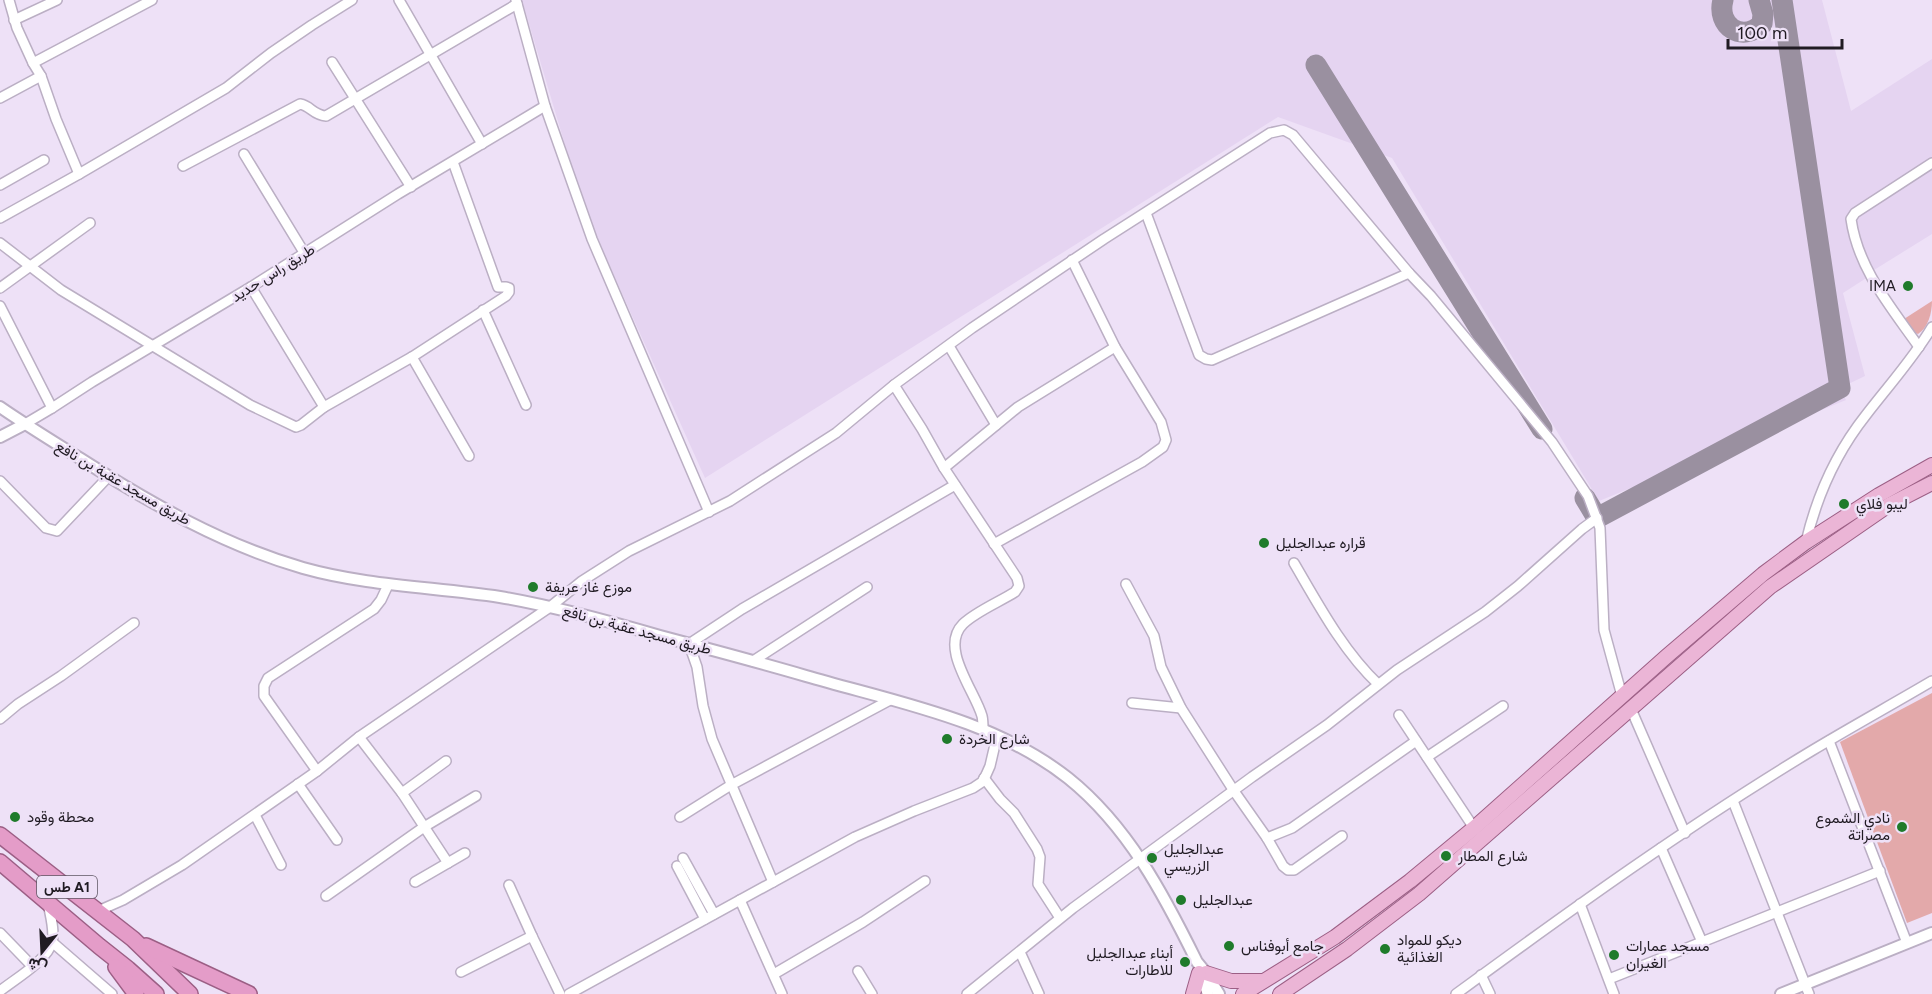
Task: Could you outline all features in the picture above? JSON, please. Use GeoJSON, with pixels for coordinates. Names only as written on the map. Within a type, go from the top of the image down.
{"type":"FeatureCollection","features":[{"type":"Feature","properties":{"kind":"highway","name":"طس A1"},"geometry":{"type":"LineString","coordinates":[[0,835],[133,939],[190,994]]}},
{"type":"Feature","properties":{"kind":"highway","name":"طس A1"},"geometry":{"type":"LineString","coordinates":[[0,862],[156,994]]}},
{"type":"Feature","properties":{"kind":"highway"},"geometry":{"type":"LineString","coordinates":[[133,939],[249,994]]}},
{"type":"Feature","properties":{"kind":"highway"},"geometry":{"type":"LineString","coordinates":[[99,946],[136,994]]}},
{"type":"Feature","properties":{"kind":"main road"},"geometry":{"type":"LineString","coordinates":[[1243,994],[1335,937],[1374,909],[1474,828],[1763,574],[1806,542],[1879,495],[1932,465]]}},
{"type":"Feature","properties":{"kind":"main road"},"geometry":{"type":"LineString","coordinates":[[1280,994],[1347,949],[1419,894],[1770,587],[1889,505],[1932,483]]}},
{"type":"Feature","properties":{"kind":"main road"},"geometry":{"type":"LineString","coordinates":[[1192,994],[1201,970],[1223,979],[1240,982],[1265,981]]}},
{"type":"Feature","properties":{"kind":"street"},"geometry":{"type":"LineString","coordinates":[[9,0],[14,20],[41,76],[79,174]]}},
{"type":"Feature","properties":{"kind":"street"},"geometry":{"type":"LineString","coordinates":[[14,20],[57,0]]}},
{"type":"Feature","properties":{"kind":"street"},"geometry":{"type":"LineString","coordinates":[[33,63],[152,0]]}},
{"type":"Feature","properties":{"kind":"street"},"geometry":{"type":"LineString","coordinates":[[0,218],[226,88],[271,53],[352,0]]}},
{"type":"Feature","properties":{"kind":"street"},"geometry":{"type":"LineString","coordinates":[[399,0],[482,144]]}},
{"type":"Feature","properties":{"kind":"street"},"geometry":{"type":"LineString","coordinates":[[183,166],[300,104],[318,115],[326,116],[517,2],[545,106],[592,239],[709,513]]}},
{"type":"Feature","properties":{"kind":"street"},"geometry":{"type":"LineString","coordinates":[[332,62],[411,187]]}},
{"type":"Feature","properties":{"kind":"street"},"geometry":{"type":"LineString","coordinates":[[0,98],[41,76]]}},
{"type":"Feature","properties":{"kind":"street","name":"طريق راس حديد"},"geometry":{"type":"LineString","coordinates":[[0,437],[52,408],[545,106]]}},
{"type":"Feature","properties":{"kind":"street"},"geometry":{"type":"LineString","coordinates":[[98,911],[123,900],[182,866],[317,771],[358,737],[550,607],[582,581],[629,551],[709,513],[763,481],[836,434],[894,385],[972,328],[1072,260],[1270,133],[1284,130],[1293,135],[1431,296],[1552,442],[1588,496],[1600,528],[1604,630],[1622,696]]}},
{"type":"Feature","properties":{"kind":"street"},"geometry":{"type":"LineString","coordinates":[[244,154],[304,254]]}},
{"type":"Feature","properties":{"kind":"street"},"geometry":{"type":"LineString","coordinates":[[0,185],[44,160]]}},
{"type":"Feature","properties":{"kind":"street"},"geometry":{"type":"LineString","coordinates":[[0,243],[62,290],[152,346],[250,405],[296,427],[324,407],[412,357],[509,292],[509,288],[498,287],[453,162]]}},
{"type":"Feature","properties":{"kind":"street"},"geometry":{"type":"LineString","coordinates":[[1920,347],[1868,273],[1851,219],[1855,213],[1932,163]]}},
{"type":"Feature","properties":{"kind":"street"},"geometry":{"type":"LineString","coordinates":[[1146,213],[1199,355],[1206,359],[1212,360],[1409,273]]}},
{"type":"Feature","properties":{"kind":"street"},"geometry":{"type":"LineString","coordinates":[[0,288],[90,223]]}},
{"type":"Feature","properties":{"kind":"street"},"geometry":{"type":"LineString","coordinates":[[994,543],[1142,462],[1162,447],[1166,440],[1161,422],[1115,347],[1072,260]]}},
{"type":"Feature","properties":{"kind":"street"},"geometry":{"type":"LineString","coordinates":[[251,287],[324,407]]}},
{"type":"Feature","properties":{"kind":"street"},"geometry":{"type":"LineString","coordinates":[[0,306],[52,408]]}},
{"type":"Feature","properties":{"kind":"street"},"geometry":{"type":"LineString","coordinates":[[483,310],[526,405]]}},
{"type":"Feature","properties":{"kind":"street"},"geometry":{"type":"LineString","coordinates":[[1806,542],[1813,513],[1828,474],[1865,416],[1920,347],[1932,327]]}},
{"type":"Feature","properties":{"kind":"street"},"geometry":{"type":"LineString","coordinates":[[949,346],[996,426]]}},
{"type":"Feature","properties":{"kind":"street"},"geometry":{"type":"LineString","coordinates":[[944,468],[1018,407],[1115,347]]}},
{"type":"Feature","properties":{"kind":"street"},"geometry":{"type":"LineString","coordinates":[[412,357],[469,456]]}},
{"type":"Feature","properties":{"kind":"street"},"geometry":{"type":"LineString","coordinates":[[894,385],[944,468],[1017,578],[1018,586],[1015,592],[965,622],[954,642],[964,676],[982,716],[983,730]]}},
{"type":"Feature","properties":{"kind":"street","name":"طريق مسجد عقبة بن نافع"},"geometry":{"type":"LineString","coordinates":[[0,406],[108,477],[172,514],[249,549],[300,567],[339,577],[388,585],[481,594],[550,607],[890,700],[997,736],[1028,752],[1068,778],[1113,822],[1141,859],[1177,921],[1201,970],[1208,994]]}},
{"type":"Feature","properties":{"kind":"street"},"geometry":{"type":"LineString","coordinates":[[0,481],[46,528],[57,531],[108,477]]}},
{"type":"Feature","properties":{"kind":"street"},"geometry":{"type":"LineString","coordinates":[[773,882],[712,739],[703,706],[697,667],[689,644],[742,609],[955,485]]}},
{"type":"Feature","properties":{"kind":"street"},"geometry":{"type":"LineString","coordinates":[[970,993],[1060,918],[1327,724],[1378,684],[1485,612],[1518,586],[1581,529],[1597,518]]}},
{"type":"Feature","properties":{"kind":"street"},"geometry":{"type":"LineString","coordinates":[[1294,563],[1339,636],[1363,669],[1378,684]]}},
{"type":"Feature","properties":{"kind":"street"},"geometry":{"type":"LineString","coordinates":[[1126,584],[1154,636],[1161,667],[1181,708],[1267,838],[1282,866],[1291,871],[1342,836]]}},
{"type":"Feature","properties":{"kind":"street"},"geometry":{"type":"LineString","coordinates":[[317,771],[264,696],[264,686],[268,678],[374,609],[388,585]]}},
{"type":"Feature","properties":{"kind":"street"},"geometry":{"type":"LineString","coordinates":[[753,661],[867,587]]}},
{"type":"Feature","properties":{"kind":"street"},"geometry":{"type":"LineString","coordinates":[[0,718],[134,622]]}},
{"type":"Feature","properties":{"kind":"street"},"geometry":{"type":"LineString","coordinates":[[1456,994],[1548,926],[1661,848],[1828,741],[1932,681]]}},
{"type":"Feature","properties":{"kind":"street"},"geometry":{"type":"LineString","coordinates":[[680,817],[731,785],[890,700]]}},
{"type":"Feature","properties":{"kind":"street"},"geometry":{"type":"LineString","coordinates":[[1132,703],[1181,708]]}},
{"type":"Feature","properties":{"kind":"street"},"geometry":{"type":"LineString","coordinates":[[1427,757],[1503,706]]}},
{"type":"Feature","properties":{"kind":"street"},"geometry":{"type":"LineString","coordinates":[[1630,710],[1685,833]]}},
{"type":"Feature","properties":{"kind":"street"},"geometry":{"type":"LineString","coordinates":[[1399,716],[1474,828]]}},
{"type":"Feature","properties":{"kind":"street"},"geometry":{"type":"LineString","coordinates":[[569,994],[855,837],[973,788],[984,778],[990,766],[997,736]]}},
{"type":"Feature","properties":{"kind":"street"},"geometry":{"type":"LineString","coordinates":[[358,737],[402,793],[448,863]]}},
{"type":"Feature","properties":{"kind":"street"},"geometry":{"type":"LineString","coordinates":[[1267,838],[1292,828],[1416,741]]}},
{"type":"Feature","properties":{"kind":"street"},"geometry":{"type":"LineString","coordinates":[[1828,741],[1908,943]]}},
{"type":"Feature","properties":{"kind":"street"},"geometry":{"type":"LineString","coordinates":[[402,793],[446,761]]}},
{"type":"Feature","properties":{"kind":"street"},"geometry":{"type":"LineString","coordinates":[[984,778],[999,799],[1014,813],[1037,849],[1040,858],[1038,884],[1060,918]]}},
{"type":"Feature","properties":{"kind":"street"},"geometry":{"type":"LineString","coordinates":[[298,784],[337,840]]}},
{"type":"Feature","properties":{"kind":"street"},"geometry":{"type":"LineString","coordinates":[[326,896],[424,827],[476,796]]}},
{"type":"Feature","properties":{"kind":"street"},"geometry":{"type":"LineString","coordinates":[[1733,801],[1807,989]]}},
{"type":"Feature","properties":{"kind":"street"},"geometry":{"type":"LineString","coordinates":[[255,815],[281,866]]}},
{"type":"Feature","properties":{"kind":"street"},"geometry":{"type":"LineString","coordinates":[[1661,848],[1702,942]]}},
{"type":"Feature","properties":{"kind":"street"},"geometry":{"type":"LineString","coordinates":[[415,882],[465,853]]}},
{"type":"Feature","properties":{"kind":"street"},"geometry":{"type":"LineString","coordinates":[[683,858],[714,914]]}},
{"type":"Feature","properties":{"kind":"street"},"geometry":{"type":"LineString","coordinates":[[676,866],[705,919]]}},
{"type":"Feature","properties":{"kind":"street"},"geometry":{"type":"LineString","coordinates":[[1609,980],[1880,871]]}},
{"type":"Feature","properties":{"kind":"street"},"geometry":{"type":"LineString","coordinates":[[774,974],[863,922],[925,881]]}},
{"type":"Feature","properties":{"kind":"street"},"geometry":{"type":"LineString","coordinates":[[509,885],[560,994]]}},
{"type":"Feature","properties":{"kind":"street"},"geometry":{"type":"LineString","coordinates":[[740,900],[782,994]]}},
{"type":"Feature","properties":{"kind":"street"},"geometry":{"type":"LineString","coordinates":[[0,991],[41,959],[52,942],[48,902]]}},
{"type":"Feature","properties":{"kind":"street"},"geometry":{"type":"LineString","coordinates":[[1580,904],[1614,994]]}},
{"type":"Feature","properties":{"kind":"street"},"geometry":{"type":"LineString","coordinates":[[1781,994],[1807,989],[1932,933]]}},
{"type":"Feature","properties":{"kind":"street"},"geometry":{"type":"LineString","coordinates":[[461,972],[532,936]]}},
{"type":"Feature","properties":{"kind":"street"},"geometry":{"type":"LineString","coordinates":[[2,939],[32,966]]}},
{"type":"Feature","properties":{"kind":"street"},"geometry":{"type":"LineString","coordinates":[[52,942],[112,994]]}},
{"type":"Feature","properties":{"kind":"street"},"geometry":{"type":"LineString","coordinates":[[1020,952],[1039,994]]}},
{"type":"Feature","properties":{"kind":"street","name":"طريق مسجد عقبة بن نافع"},"geometry":{"type":"LineString","coordinates":[[1201,970],[1219,994]]}},
{"type":"Feature","properties":{"kind":"street"},"geometry":{"type":"LineString","coordinates":[[858,971],[872,994]]}},
{"type":"Feature","properties":{"kind":"street"},"geometry":{"type":"LineString","coordinates":[[1481,975],[1490,994]]}},
{"type":"Feature","properties":{"kind":"shaded area"},"geometry":{"type":"Polygon","coordinates":[[[522,0],[1822,0],[1851,111],[1932,59],[1932,234],[1874,270],[1868,277],[1843,293],[1865,376],[1840,388],[1846,400],[1599,501],[1392,158],[1278,117],[705,478],[584,209],[522,0]]]}},
{"type":"Feature","properties":{"kind":"shaded area"},"geometry":{"type":"Polygon","coordinates":[[[1932,301],[1927,324],[1918,334],[1913,332],[1904,319],[1932,301]]]}},
{"type":"Feature","properties":{"kind":"shaded area","name":"نادي الشموع مصراتة"},"geometry":{"type":"Polygon","coordinates":[[[1932,693],[1932,913],[1907,923],[1840,742],[1932,693]]]}},
{"type":"Feature","properties":{"kind":"taxiway"},"geometry":{"type":"LineString","coordinates":[[1723,0],[1723,17],[1732,29],[1739,32],[1746,32],[1762,24],[1763,14],[1759,0]]}},
{"type":"Feature","properties":{"kind":"taxiway"},"geometry":{"type":"LineString","coordinates":[[1585,498],[1597,518],[1840,388],[1782,0]]}},
{"type":"Feature","properties":{"kind":"taxiway"},"geometry":{"type":"LineString","coordinates":[[1316,65],[1542,429]]}},
{"type":"Feature","properties":{"kind":"place","name":"IMA"},"geometry":{"type":"Point","coordinates":[1908,286]}},
{"type":"Feature","properties":{"kind":"place","name":"ليبو فلاي"},"geometry":{"type":"Point","coordinates":[1844,504]}},
{"type":"Feature","properties":{"kind":"place","name":"قراره عبدالجليل"},"geometry":{"type":"Point","coordinates":[1264,543]}},
{"type":"Feature","properties":{"kind":"place","name":"موزع غاز عريفة"},"geometry":{"type":"Point","coordinates":[533,587]}},
{"type":"Feature","properties":{"kind":"place","name":"شارع الخردة"},"geometry":{"type":"Point","coordinates":[947,739]}},
{"type":"Feature","properties":{"kind":"place","name":"محطة وقود"},"geometry":{"type":"Point","coordinates":[15,817]}},
{"type":"Feature","properties":{"kind":"place","name":"نادي الشموع مصراتة"},"geometry":{"type":"Point","coordinates":[1902,827]}},
{"type":"Feature","properties":{"kind":"place","name":"شارع المطار"},"geometry":{"type":"Point","coordinates":[1446,856]}},
{"type":"Feature","properties":{"kind":"place","name":"عبدالجليل الزريسي"},"geometry":{"type":"Point","coordinates":[1152,858]}},
{"type":"Feature","properties":{"kind":"place","name":"عبدالجليل"},"geometry":{"type":"Point","coordinates":[1181,900]}},
{"type":"Feature","properties":{"kind":"place","name":"جامع أبوفناس"},"geometry":{"type":"Point","coordinates":[1229,946]}},
{"type":"Feature","properties":{"kind":"place","name":"ديكو للمواد الغذائية"},"geometry":{"type":"Point","coordinates":[1385,949]}},
{"type":"Feature","properties":{"kind":"place","name":"مسجد عمارات الغيران"},"geometry":{"type":"Point","coordinates":[1614,955]}},
{"type":"Feature","properties":{"kind":"place","name":"أبناء عبدالجليل للاطارات"},"geometry":{"type":"Point","coordinates":[1185,962]}}]}
